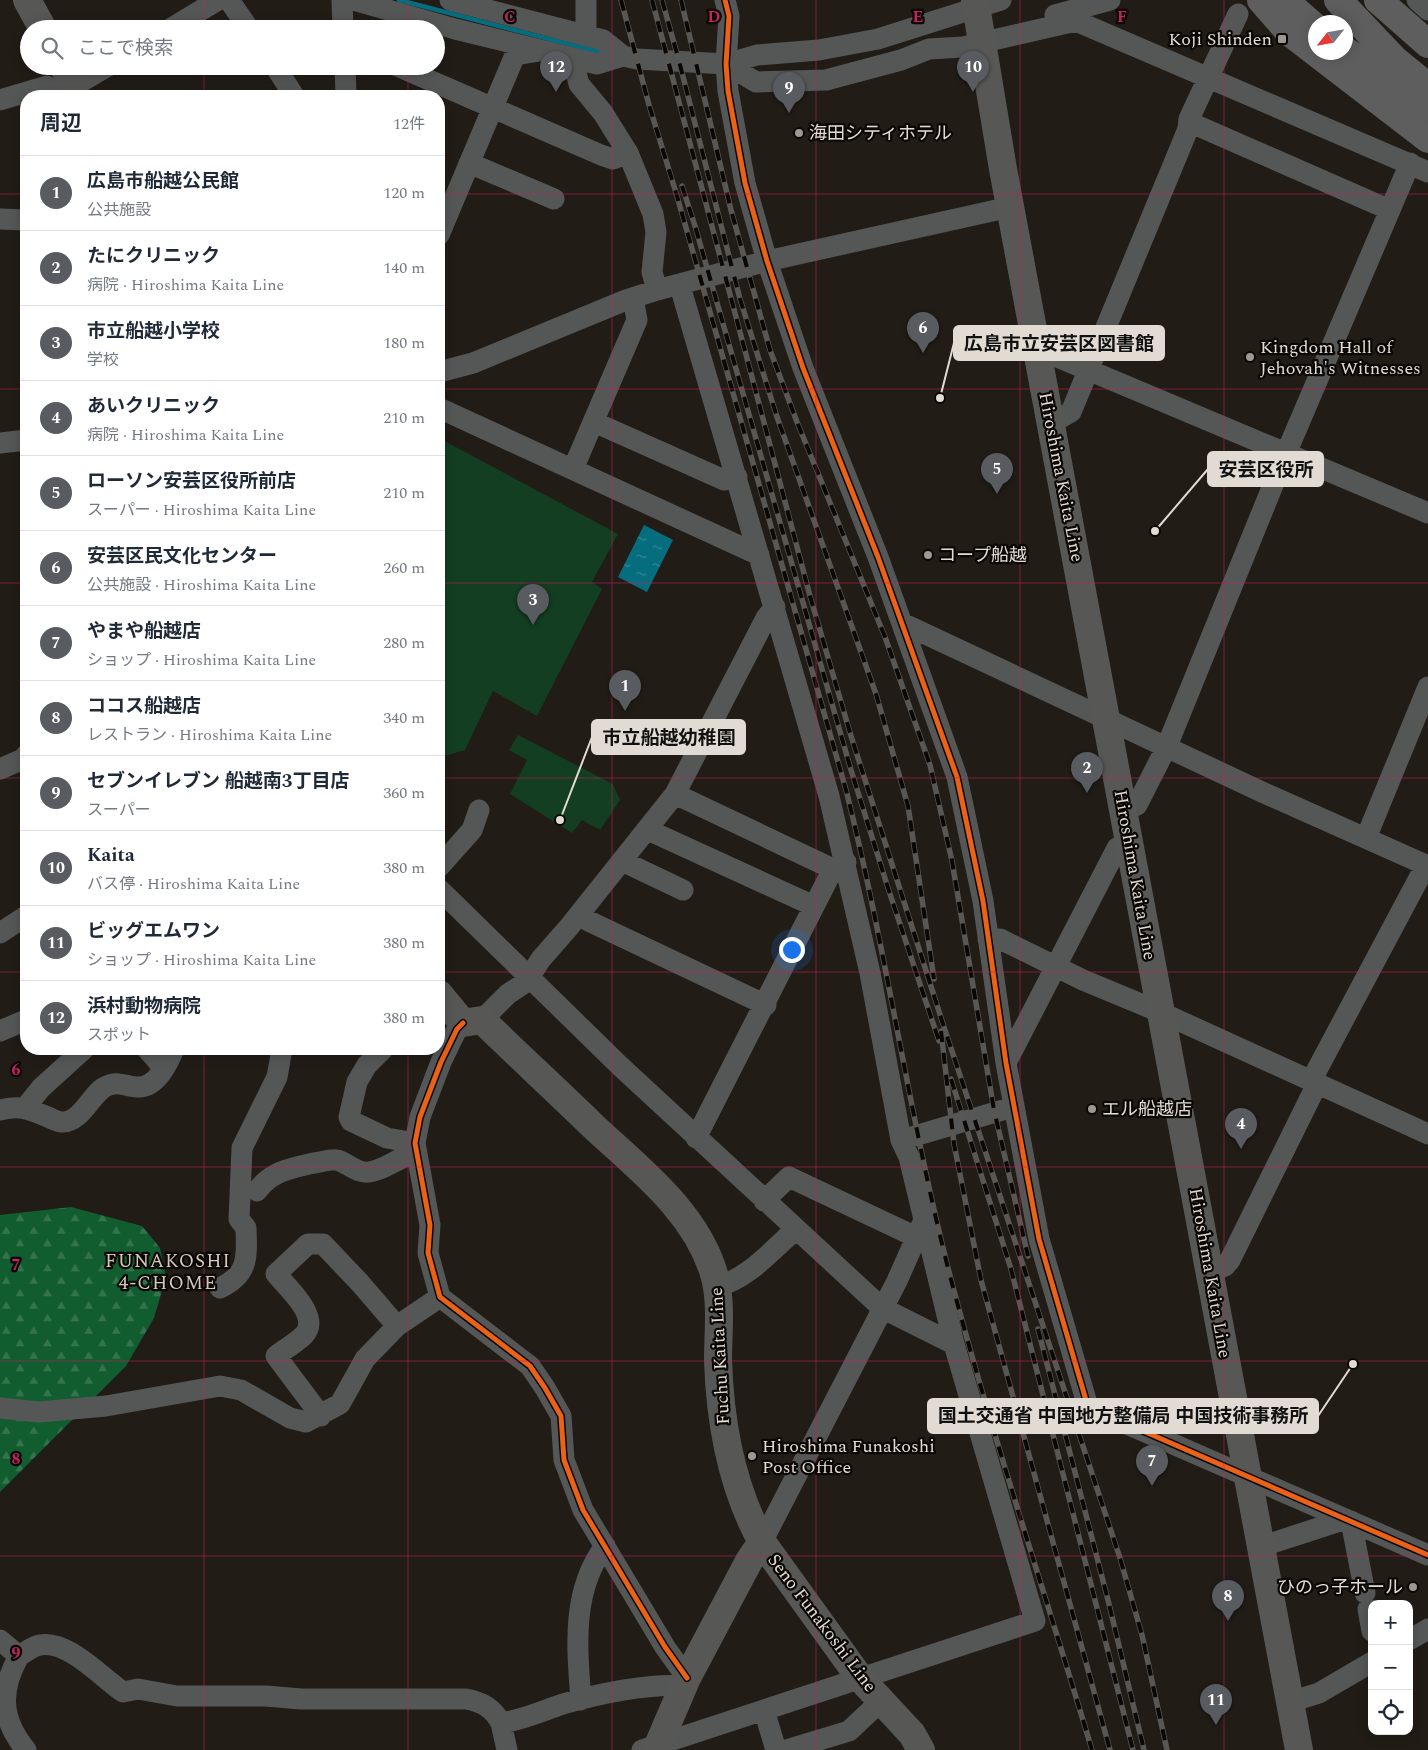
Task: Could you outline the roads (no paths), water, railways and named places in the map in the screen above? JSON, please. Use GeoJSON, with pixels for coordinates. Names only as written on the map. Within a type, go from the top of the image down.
{"type":"FeatureCollection","features":[{"type":"Feature","properties":{"kind":"highway"},"geometry":{"type":"LineString","coordinates":[[1261,0],[1289,32],[1428,139]]}},
{"type":"Feature","properties":{"kind":"highway"},"geometry":{"type":"LineString","coordinates":[[1284,0],[1308,21]]}},
{"type":"Feature","properties":{"kind":"highway"},"geometry":{"type":"LineString","coordinates":[[1310,0],[1325,15]]}},
{"type":"Feature","properties":{"kind":"highway"},"geometry":{"type":"LineString","coordinates":[[1338,0],[1394,59],[1428,87]]}},
{"type":"Feature","properties":{"kind":"highway"},"geometry":{"type":"LineString","coordinates":[[1361,0],[1428,70]]}},
{"type":"Feature","properties":{"kind":"highway"},"geometry":{"type":"LineString","coordinates":[[1378,0],[1428,44]]}},
{"type":"Feature","properties":{"kind":"highway"},"geometry":{"type":"LineString","coordinates":[[1353,43],[1389,81]]}},
{"type":"Feature","properties":{"kind":"highway"},"geometry":{"type":"LineString","coordinates":[[1353,56],[1428,107]]}},
{"type":"Feature","properties":{"kind":"main road"},"geometry":{"type":"LineString","coordinates":[[27,0],[38,20]]}},
{"type":"Feature","properties":{"kind":"main road","name":"Hiroshima Kaita Line"},"geometry":{"type":"LineString","coordinates":[[985,19],[1010,207],[1299,1750]]}},
{"type":"Feature","properties":{"kind":"main road","name":"Fuchu Kaita Line"},"geometry":{"type":"LineString","coordinates":[[445,999],[655,1185],[693,1228],[705,1249],[716,1287],[719,1387],[725,1440],[749,1518],[762,1542]]}},
{"type":"Feature","properties":{"kind":"main road"},"geometry":{"type":"LineString","coordinates":[[652,1748],[749,1561],[762,1542]]}},
{"type":"Feature","properties":{"kind":"main road","name":"Seno Funakoshi Line"},"geometry":{"type":"LineString","coordinates":[[762,1542],[860,1678],[912,1734],[921,1750]]}},
{"type":"Feature","properties":{"kind":"street"},"geometry":{"type":"LineString","coordinates":[[185,20],[218,0]]}},
{"type":"Feature","properties":{"kind":"street"},"geometry":{"type":"LineString","coordinates":[[229,0],[243,20]]}},
{"type":"Feature","properties":{"kind":"street"},"geometry":{"type":"LineString","coordinates":[[342,0],[343,20]]}},
{"type":"Feature","properties":{"kind":"street"},"geometry":{"type":"LineString","coordinates":[[352,0],[423,20]]}},
{"type":"Feature","properties":{"kind":"street"},"geometry":{"type":"LineString","coordinates":[[450,0],[546,50],[597,64],[623,56]]}},
{"type":"Feature","properties":{"kind":"street"},"geometry":{"type":"LineString","coordinates":[[586,0],[586,36]]}},
{"type":"Feature","properties":{"kind":"street"},"geometry":{"type":"LineString","coordinates":[[725,0],[729,16],[726,64],[728,91],[739,156],[767,261],[802,368],[878,557],[957,777],[983,901],[1013,1107],[1038,1239],[1088,1407],[1428,1554]]}},
{"type":"Feature","properties":{"kind":"street"},"geometry":{"type":"LineString","coordinates":[[985,19],[1015,26],[1110,0]]}},
{"type":"Feature","properties":{"kind":"street"},"geometry":{"type":"LineString","coordinates":[[1417,0],[1428,10]]}},
{"type":"Feature","properties":{"kind":"street"},"geometry":{"type":"LineString","coordinates":[[1050,424],[1071,412],[1189,122],[1238,14]]}},
{"type":"Feature","properties":{"kind":"street"},"geometry":{"type":"LineString","coordinates":[[445,26],[455,29],[501,26],[586,36],[603,40],[623,56],[637,59],[726,64],[757,55],[819,50],[985,19],[1076,21],[1419,168],[1390,210],[1216,620],[1167,746],[1137,805],[1124,811]]}},
{"type":"Feature","properties":{"kind":"street"},"geometry":{"type":"LineString","coordinates":[[726,64],[756,82],[826,80],[901,60],[929,49],[963,46],[985,19]]}},
{"type":"Feature","properties":{"kind":"street"},"geometry":{"type":"LineString","coordinates":[[445,220],[493,107],[501,26]]}},
{"type":"Feature","properties":{"kind":"street"},"geometry":{"type":"LineString","coordinates":[[578,59],[576,73],[579,84],[603,113],[628,153],[653,214],[656,232],[652,272],[657,290]]}},
{"type":"Feature","properties":{"kind":"street"},"geometry":{"type":"LineString","coordinates":[[34,90],[47,86],[62,88],[89,75]]}},
{"type":"Feature","properties":{"kind":"street"},"geometry":{"type":"LineString","coordinates":[[279,75],[286,90]]}},
{"type":"Feature","properties":{"kind":"street"},"geometry":{"type":"LineString","coordinates":[[345,75],[346,90]]}},
{"type":"Feature","properties":{"kind":"street"},"geometry":{"type":"LineString","coordinates":[[418,75],[601,155],[613,159],[628,153]]}},
{"type":"Feature","properties":{"kind":"street"},"geometry":{"type":"LineString","coordinates":[[0,100],[20,94]]}},
{"type":"Feature","properties":{"kind":"street"},"geometry":{"type":"LineString","coordinates":[[0,111],[20,104]]}},
{"type":"Feature","properties":{"kind":"street"},"geometry":{"type":"LineString","coordinates":[[1189,122],[1390,210]]}},
{"type":"Feature","properties":{"kind":"street"},"geometry":{"type":"LineString","coordinates":[[469,163],[554,199]]}},
{"type":"Feature","properties":{"kind":"street"},"geometry":{"type":"LineString","coordinates":[[445,370],[473,363],[657,290],[680,286],[767,261],[1010,207]]}},
{"type":"Feature","properties":{"kind":"street"},"geometry":{"type":"LineString","coordinates":[[0,219],[20,220]]}},
{"type":"Feature","properties":{"kind":"street"},"geometry":{"type":"LineString","coordinates":[[652,1748],[698,1741],[764,1710],[1035,1621],[920,1228],[909,1157],[901,1140],[870,973],[840,865],[775,608],[680,286]]}},
{"type":"Feature","properties":{"kind":"street"},"geometry":{"type":"LineString","coordinates":[[572,469],[637,320],[633,298]]}},
{"type":"Feature","properties":{"kind":"street"},"geometry":{"type":"LineString","coordinates":[[1036,348],[1428,512]]}},
{"type":"Feature","properties":{"kind":"street"},"geometry":{"type":"LineString","coordinates":[[445,411],[760,555]]}},
{"type":"Feature","properties":{"kind":"street"},"geometry":{"type":"LineString","coordinates":[[594,422],[724,480],[737,477]]}},
{"type":"Feature","properties":{"kind":"street"},"geometry":{"type":"LineString","coordinates":[[0,443],[20,441]]}},
{"type":"Feature","properties":{"kind":"street"},"geometry":{"type":"LineString","coordinates":[[501,1723],[527,1718],[581,1700],[639,1688],[686,1682],[583,1510],[569,1478],[564,1460],[561,1416],[545,1388],[530,1366],[440,1297],[428,1253],[430,1224],[415,1149],[420,1117],[457,1029],[472,1022],[526,982],[529,975],[648,830],[675,794],[766,618],[775,608]]}},
{"type":"Feature","properties":{"kind":"street"},"geometry":{"type":"LineString","coordinates":[[902,623],[1262,792],[1427,865],[1314,1082],[1230,1260],[1225,1266],[1210,1272]]}},
{"type":"Feature","properties":{"kind":"street"},"geometry":{"type":"LineString","coordinates":[[1366,838],[1428,687]]}},
{"type":"Feature","properties":{"kind":"street"},"geometry":{"type":"LineString","coordinates":[[0,769],[20,760]]}},
{"type":"Feature","properties":{"kind":"street"},"geometry":{"type":"LineString","coordinates":[[675,794],[840,865]]}},
{"type":"Feature","properties":{"kind":"street"},"geometry":{"type":"LineString","coordinates":[[445,860],[472,830],[479,810]]}},
{"type":"Feature","properties":{"kind":"street"},"geometry":{"type":"LineString","coordinates":[[648,830],[814,906]]}},
{"type":"Feature","properties":{"kind":"street"},"geometry":{"type":"LineString","coordinates":[[1006,1063],[1117,848],[1129,844]]}},
{"type":"Feature","properties":{"kind":"street"},"geometry":{"type":"LineString","coordinates":[[622,861],[684,890]]}},
{"type":"Feature","properties":{"kind":"street"},"geometry":{"type":"LineString","coordinates":[[696,1138],[766,1005],[814,906],[840,865]]}},
{"type":"Feature","properties":{"kind":"street"},"geometry":{"type":"LineString","coordinates":[[445,895],[696,1138],[882,1308],[954,1344]]}},
{"type":"Feature","properties":{"kind":"street"},"geometry":{"type":"LineString","coordinates":[[578,916],[766,1005]]}},
{"type":"Feature","properties":{"kind":"street"},"geometry":{"type":"LineString","coordinates":[[0,932],[20,925]]}},
{"type":"Feature","properties":{"kind":"street"},"geometry":{"type":"LineString","coordinates":[[988,940],[1000,939],[1428,1134]]}},
{"type":"Feature","properties":{"kind":"street"},"geometry":{"type":"LineString","coordinates":[[0,1031],[20,1023]]}},
{"type":"Feature","properties":{"kind":"street"},"geometry":{"type":"LineString","coordinates":[[25,1108],[41,1088],[77,1055]]}},
{"type":"Feature","properties":{"kind":"street"},"geometry":{"type":"LineString","coordinates":[[152,1055],[163,1067]]}},
{"type":"Feature","properties":{"kind":"street"},"geometry":{"type":"LineString","coordinates":[[0,1110],[15,1107],[25,1108],[62,1123],[75,1117],[101,1089],[112,1084],[122,1082],[138,1087],[148,1085],[170,1055]]}},
{"type":"Feature","properties":{"kind":"street"},"geometry":{"type":"LineString","coordinates":[[220,1288],[237,1279],[245,1262],[246,1228],[239,1219],[242,1148],[277,1077],[281,1055]]}},
{"type":"Feature","properties":{"kind":"street"},"geometry":{"type":"LineString","coordinates":[[377,1055],[367,1065],[357,1082],[349,1117],[351,1121],[415,1149]]}},
{"type":"Feature","properties":{"kind":"street"},"geometry":{"type":"LineString","coordinates":[[901,1140],[1013,1107]]}},
{"type":"Feature","properties":{"kind":"street"},"geometry":{"type":"LineString","coordinates":[[257,1190],[271,1176],[285,1169],[335,1160],[361,1172],[369,1172],[388,1166],[415,1149]]}},
{"type":"Feature","properties":{"kind":"street"},"geometry":{"type":"LineString","coordinates":[[764,1201],[788,1177],[920,1228]]}},
{"type":"Feature","properties":{"kind":"street"},"geometry":{"type":"LineString","coordinates":[[762,1542],[897,1281],[920,1228]]}},
{"type":"Feature","properties":{"kind":"street"},"geometry":{"type":"LineString","coordinates":[[716,1287],[730,1283],[746,1273],[795,1230]]}},
{"type":"Feature","properties":{"kind":"street"},"geometry":{"type":"LineString","coordinates":[[321,1416],[276,1356],[304,1334],[309,1326],[309,1315],[276,1274],[308,1244],[323,1244],[360,1283],[396,1326]]}},
{"type":"Feature","properties":{"kind":"street"},"geometry":{"type":"LineString","coordinates":[[0,1408],[39,1412],[106,1406],[220,1386],[240,1390],[290,1418],[306,1422],[321,1416],[340,1404],[365,1359],[396,1326],[440,1297]]}},
{"type":"Feature","properties":{"kind":"street"},"geometry":{"type":"LineString","coordinates":[[1260,1547],[1348,1520]]}},
{"type":"Feature","properties":{"kind":"street"},"geometry":{"type":"LineString","coordinates":[[1348,1520],[1368,1611]]}},
{"type":"Feature","properties":{"kind":"street"},"geometry":{"type":"LineString","coordinates":[[581,1700],[578,1644],[580,1605],[585,1584],[605,1546]]}},
{"type":"Feature","properties":{"kind":"street"},"geometry":{"type":"LineString","coordinates":[[1413,1638],[1428,1629]]}},
{"type":"Feature","properties":{"kind":"street"},"geometry":{"type":"LineString","coordinates":[[0,1640],[19,1656]]}},
{"type":"Feature","properties":{"kind":"street"},"geometry":{"type":"LineString","coordinates":[[26,1750],[10,1730],[4,1716],[3,1682],[8,1671],[19,1656],[39,1645],[49,1644],[67,1650],[124,1692],[138,1689],[177,1696],[266,1696],[301,1700],[466,1699],[486,1706],[496,1714],[501,1723],[507,1750]]}},
{"type":"Feature","properties":{"kind":"street"},"geometry":{"type":"LineString","coordinates":[[1290,1702],[1319,1693],[1368,1664]]}},
{"type":"Feature","properties":{"kind":"street"},"geometry":{"type":"LineString","coordinates":[[786,1750],[849,1731],[881,1701]]}},
{"type":"Feature","properties":{"kind":"street"},"geometry":{"type":"LineString","coordinates":[[764,1710],[776,1750]]}},
{"type":"Feature","properties":{"kind":"water"},"geometry":{"type":"Polygon","coordinates":[[[644,525],[673,540],[647,592],[618,577],[644,525]]]}},
{"type":"Feature","properties":{"kind":"waterway"},"geometry":{"type":"LineString","coordinates":[[399,0],[603,53]]}},
{"type":"Feature","properties":{"kind":"railway"},"geometry":{"type":"LineString","coordinates":[[621,0],[649,105],[677,196],[846,790],[873,909],[934,1209],[964,1329],[1092,1750]]}},
{"type":"Feature","properties":{"kind":"railway"},"geometry":{"type":"LineString","coordinates":[[652,0],[810,596],[851,736],[944,1027],[1120,1558],[1142,1635],[1167,1750]]}},
{"type":"Feature","properties":{"kind":"railway"},"geometry":{"type":"LineString","coordinates":[[662,0],[740,299],[777,417],[876,694],[908,806],[934,979]]}},
{"type":"Feature","properties":{"kind":"railway"},"geometry":{"type":"LineString","coordinates":[[681,0],[731,210],[770,350],[797,422],[885,637],[930,765],[952,861],[994,1110],[1028,1256]]}},
{"type":"Feature","properties":{"kind":"railway"},"geometry":{"type":"LineString","coordinates":[[682,186],[851,770],[939,1041]]}},
{"type":"Feature","properties":{"kind":"railway"},"geometry":{"type":"LineString","coordinates":[[941,1031],[954,1144],[981,1280],[1110,1750]]}},
{"type":"Feature","properties":{"kind":"railway"},"geometry":{"type":"LineString","coordinates":[[951,1079],[1011,1269],[1133,1750]]}},
{"type":"Feature","properties":{"kind":"railway"},"geometry":{"type":"LineString","coordinates":[[1038,1329],[1109,1604],[1144,1750]]}},
{"type":"Feature","properties":{"kind":"place","name":"Koji Shinden"},"geometry":{"type":"Point","coordinates":[1282,39]}},
{"type":"Feature","properties":{"kind":"place","name":"浜村動物病院"},"geometry":{"type":"Point","coordinates":[556,92]}},
{"type":"Feature","properties":{"kind":"place","name":"Kaita"},"geometry":{"type":"Point","coordinates":[973,92]}},
{"type":"Feature","properties":{"kind":"place","name":"セブンイレブン 船越南3丁目店"},"geometry":{"type":"Point","coordinates":[789,113]}},
{"type":"Feature","properties":{"kind":"place","name":"海田シティホテル"},"geometry":{"type":"Point","coordinates":[799,133]}},
{"type":"Feature","properties":{"kind":"place","name":"安芸区民文化センター"},"geometry":{"type":"Point","coordinates":[923,353]}},
{"type":"Feature","properties":{"kind":"place","name":"Kingdom Hall of Jehovah's Witnesses"},"geometry":{"type":"Point","coordinates":[1250,357]}},
{"type":"Feature","properties":{"kind":"place","name":"広島市立安芸区図書館"},"geometry":{"type":"Point","coordinates":[940,398]}},
{"type":"Feature","properties":{"kind":"place","name":"ローソン安芸区役所前店"},"geometry":{"type":"Point","coordinates":[997,494]}},
{"type":"Feature","properties":{"kind":"place","name":"安芸区役所"},"geometry":{"type":"Point","coordinates":[1155,531]}},
{"type":"Feature","properties":{"kind":"place","name":"コープ船越"},"geometry":{"type":"Point","coordinates":[928,555]}},
{"type":"Feature","properties":{"kind":"place","name":"市立船越小学校"},"geometry":{"type":"Point","coordinates":[533,625]}},
{"type":"Feature","properties":{"kind":"place","name":"広島市船越公民館"},"geometry":{"type":"Point","coordinates":[625,711]}},
{"type":"Feature","properties":{"kind":"place","name":"たにクリニック"},"geometry":{"type":"Point","coordinates":[1087,793]}},
{"type":"Feature","properties":{"kind":"place","name":"市立船越幼稚園"},"geometry":{"type":"Point","coordinates":[560,820]}},
{"type":"Feature","properties":{"kind":"place","name":"エル船越店"},"geometry":{"type":"Point","coordinates":[1092,1109]}},
{"type":"Feature","properties":{"kind":"place","name":"あいクリニック"},"geometry":{"type":"Point","coordinates":[1241,1149]}},
{"type":"Feature","properties":{"kind":"place","name":"国土交通省 中国地方整備局 中国技術事務所"},"geometry":{"type":"Point","coordinates":[1353,1364]}},
{"type":"Feature","properties":{"kind":"place","name":"Hiroshima Funakoshi Post Office"},"geometry":{"type":"Point","coordinates":[752,1456]}},
{"type":"Feature","properties":{"kind":"place","name":"やまや船越店"},"geometry":{"type":"Point","coordinates":[1152,1486]}},
{"type":"Feature","properties":{"kind":"place","name":"ひのっ子ホール"},"geometry":{"type":"Point","coordinates":[1413,1587]}},
{"type":"Feature","properties":{"kind":"place","name":"ココス船越店"},"geometry":{"type":"Point","coordinates":[1228,1621]}},
{"type":"Feature","properties":{"kind":"place","name":"ビッグエムワン"},"geometry":{"type":"Point","coordinates":[1216,1725]}},
{"type":"Feature","properties":{"kind":"district","name":"FUNAKOSHI 4-CHOME"},"geometry":{"type":"Point","coordinates":[168,1272]}}]}
